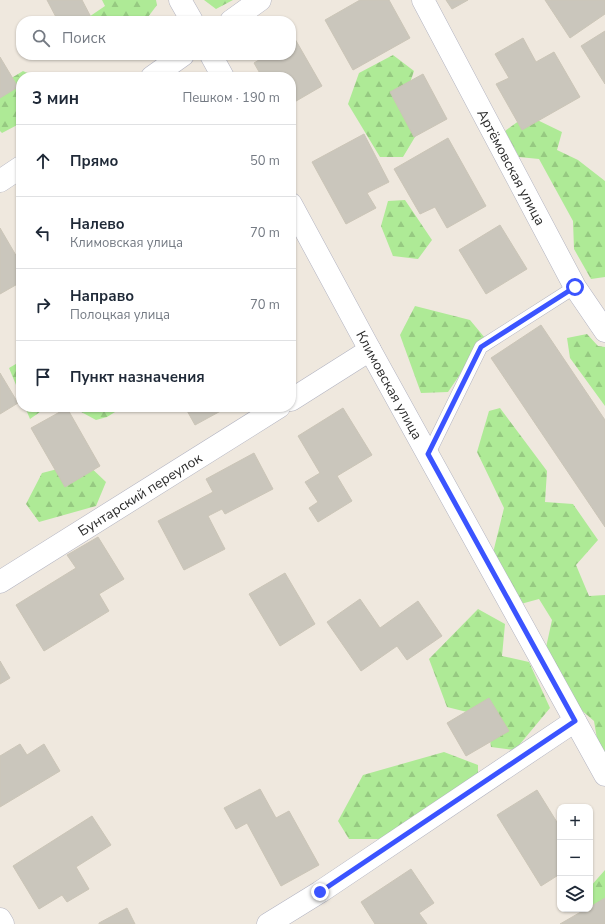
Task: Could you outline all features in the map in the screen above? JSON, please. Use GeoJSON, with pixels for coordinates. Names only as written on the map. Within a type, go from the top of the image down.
{"type":"FeatureCollection","features":[{"type":"Feature","properties":{"kind":"street"},"geometry":{"type":"LineString","coordinates":[[180,0],[189,16]]}},
{"type":"Feature","properties":{"kind":"street"},"geometry":{"type":"LineString","coordinates":[[238,16],[260,0]]}},
{"type":"Feature","properties":{"kind":"street","name":"Артёмовская улица"},"geometry":{"type":"LineString","coordinates":[[423,0],[575,287],[605,331]]}},
{"type":"Feature","properties":{"kind":"street"},"geometry":{"type":"LineString","coordinates":[[159,72],[176,60]]}},
{"type":"Feature","properties":{"kind":"street"},"geometry":{"type":"LineString","coordinates":[[214,60],[220,72]]}},
{"type":"Feature","properties":{"kind":"street"},"geometry":{"type":"LineString","coordinates":[[0,181],[16,171]]}},
{"type":"Feature","properties":{"kind":"street","name":"Климовская улица"},"geometry":{"type":"LineString","coordinates":[[296,213],[605,775]]}},
{"type":"Feature","properties":{"kind":"street"},"geometry":{"type":"LineString","coordinates":[[296,397],[370,350]]}},
{"type":"Feature","properties":{"kind":"street","name":"Бунтарский переулок"},"geometry":{"type":"LineString","coordinates":[[0,582],[271,412]]}},
{"type":"Feature","properties":{"kind":"street"},"geometry":{"type":"LineString","coordinates":[[268,924],[320,892],[575,721]]}},
{"type":"Feature","properties":{"kind":"street"},"geometry":{"type":"LineString","coordinates":[[0,919],[3,924]]}},
{"type":"Feature","properties":{"kind":"lane"},"geometry":{"type":"LineString","coordinates":[[428,454],[481,347],[575,287]]}},
{"type":"Feature","properties":{"kind":"green space"},"geometry":{"type":"Polygon","coordinates":[[[102,0],[156,0],[157,5],[149,16],[90,16],[105,6],[102,0]]]}},
{"type":"Feature","properties":{"kind":"green space"},"geometry":{"type":"Polygon","coordinates":[[[204,0],[233,0],[216,9],[204,0]]]}},
{"type":"Feature","properties":{"kind":"green space"},"geometry":{"type":"Polygon","coordinates":[[[393,55],[414,71],[403,103],[421,127],[403,157],[380,157],[348,104],[359,73],[393,55]]]}},
{"type":"Feature","properties":{"kind":"green space"},"geometry":{"type":"Polygon","coordinates":[[[16,75],[16,126],[2,133],[0,131],[0,85],[16,75]]]}},
{"type":"Feature","properties":{"kind":"green space"},"geometry":{"type":"Polygon","coordinates":[[[527,115],[562,132],[557,150],[578,160],[605,181],[605,277],[591,279],[574,249],[573,221],[539,159],[519,157],[505,131],[527,115]]]}},
{"type":"Feature","properties":{"kind":"green space"},"geometry":{"type":"Polygon","coordinates":[[[405,200],[432,240],[418,259],[393,256],[381,226],[388,201],[405,200]]]}},
{"type":"Feature","properties":{"kind":"green space"},"geometry":{"type":"Polygon","coordinates":[[[415,306],[470,320],[485,338],[448,392],[421,393],[400,335],[415,306]]]}},
{"type":"Feature","properties":{"kind":"green space"},"geometry":{"type":"Polygon","coordinates":[[[587,334],[598,346],[605,347],[605,406],[570,358],[567,338],[587,334]]]}},
{"type":"Feature","properties":{"kind":"green space"},"geometry":{"type":"Polygon","coordinates":[[[16,364],[16,385],[9,368],[16,364]]]}},
{"type":"Feature","properties":{"kind":"green space"},"geometry":{"type":"Polygon","coordinates":[[[500,408],[547,471],[545,502],[573,504],[598,540],[576,565],[589,596],[605,595],[605,759],[598,745],[594,721],[572,702],[545,652],[552,620],[539,599],[517,605],[491,561],[504,508],[477,452],[489,411],[500,408]]]}},
{"type":"Feature","properties":{"kind":"green space"},"geometry":{"type":"Polygon","coordinates":[[[27,412],[40,412],[30,419],[27,412]]]}},
{"type":"Feature","properties":{"kind":"green space"},"geometry":{"type":"Polygon","coordinates":[[[81,412],[115,412],[107,417],[96,420],[81,412]]]}},
{"type":"Feature","properties":{"kind":"green space"},"geometry":{"type":"Polygon","coordinates":[[[85,462],[106,482],[96,506],[39,522],[26,504],[42,473],[85,462]]]}},
{"type":"Feature","properties":{"kind":"green space"},"geometry":{"type":"Polygon","coordinates":[[[478,609],[505,624],[502,656],[529,662],[550,708],[515,750],[491,747],[487,717],[447,707],[429,659],[478,609]]]}},
{"type":"Feature","properties":{"kind":"green space"},"geometry":{"type":"Polygon","coordinates":[[[444,752],[478,765],[478,790],[405,839],[349,839],[338,821],[363,775],[444,752]]]}},
{"type":"Feature","properties":{"kind":"green space"},"geometry":{"type":"Polygon","coordinates":[[[605,870],[605,918],[593,906],[593,884],[605,870]]]}},
{"type":"Feature","properties":{"kind":"building"},"geometry":{"type":"Polygon","coordinates":[[[47,0],[82,0],[90,16],[55,16],[47,0]]]}},
{"type":"Feature","properties":{"kind":"building"},"geometry":{"type":"Polygon","coordinates":[[[360,0],[389,0],[410,38],[353,70],[325,20],[360,0]]]}},
{"type":"Feature","properties":{"kind":"building"},"geometry":{"type":"Polygon","coordinates":[[[446,0],[468,0],[452,9],[446,0]]]}},
{"type":"Feature","properties":{"kind":"building"},"geometry":{"type":"Polygon","coordinates":[[[545,0],[605,0],[605,14],[570,38],[545,0]]]}},
{"type":"Feature","properties":{"kind":"building"},"geometry":{"type":"Polygon","coordinates":[[[605,31],[605,84],[581,46],[605,31]]]}},
{"type":"Feature","properties":{"kind":"building"},"geometry":{"type":"Polygon","coordinates":[[[523,38],[536,62],[554,52],[580,97],[522,130],[496,84],[509,78],[495,54],[523,38]]]}},
{"type":"Feature","properties":{"kind":"building"},"geometry":{"type":"Polygon","coordinates":[[[296,41],[322,86],[296,101],[296,72],[259,72],[254,63],[259,60],[296,60],[296,41]]]}},
{"type":"Feature","properties":{"kind":"building"},"geometry":{"type":"Polygon","coordinates":[[[0,57],[16,84],[16,88],[0,98],[0,57]]]}},
{"type":"Feature","properties":{"kind":"building"},"geometry":{"type":"Polygon","coordinates":[[[423,74],[447,119],[414,137],[390,92],[423,74]]]}},
{"type":"Feature","properties":{"kind":"building"},"geometry":{"type":"Polygon","coordinates":[[[364,134],[389,182],[367,193],[376,208],[346,224],[312,162],[364,134]]]}},
{"type":"Feature","properties":{"kind":"building"},"geometry":{"type":"Polygon","coordinates":[[[448,138],[486,206],[447,228],[435,207],[420,214],[394,169],[448,138]]]}},
{"type":"Feature","properties":{"kind":"building"},"geometry":{"type":"Polygon","coordinates":[[[500,225],[527,269],[486,294],[459,250],[500,225]]]}},
{"type":"Feature","properties":{"kind":"building"},"geometry":{"type":"Polygon","coordinates":[[[0,228],[16,255],[16,285],[0,294],[0,228]]]}},
{"type":"Feature","properties":{"kind":"building"},"geometry":{"type":"Polygon","coordinates":[[[541,325],[605,420],[605,527],[491,358],[541,325]]]}},
{"type":"Feature","properties":{"kind":"building"},"geometry":{"type":"Polygon","coordinates":[[[0,373],[16,400],[16,404],[0,414],[0,373]]]}},
{"type":"Feature","properties":{"kind":"building"},"geometry":{"type":"Polygon","coordinates":[[[343,408],[372,455],[337,476],[352,501],[318,522],[309,508],[318,502],[305,482],[320,473],[298,436],[343,408]]]}},
{"type":"Feature","properties":{"kind":"building"},"geometry":{"type":"Polygon","coordinates":[[[60,412],[69,412],[100,466],[65,487],[31,428],[60,412]]]}},
{"type":"Feature","properties":{"kind":"building"},"geometry":{"type":"Polygon","coordinates":[[[188,412],[219,412],[195,425],[188,412]]]}},
{"type":"Feature","properties":{"kind":"building"},"geometry":{"type":"Polygon","coordinates":[[[254,453],[273,489],[225,514],[222,509],[208,516],[225,549],[184,570],[158,521],[213,492],[206,479],[254,453]]]}},
{"type":"Feature","properties":{"kind":"building"},"geometry":{"type":"Polygon","coordinates":[[[98,537],[124,579],[99,594],[109,611],[44,651],[16,605],[76,568],[67,555],[98,537]]]}},
{"type":"Feature","properties":{"kind":"building"},"geometry":{"type":"Polygon","coordinates":[[[285,573],[315,624],[280,646],[249,594],[285,573]]]}},
{"type":"Feature","properties":{"kind":"building"},"geometry":{"type":"Polygon","coordinates":[[[360,599],[380,628],[418,601],[442,636],[407,660],[397,646],[361,671],[327,622],[360,599]]]}},
{"type":"Feature","properties":{"kind":"building"},"geometry":{"type":"Polygon","coordinates":[[[0,661],[10,678],[0,684],[0,661]]]}},
{"type":"Feature","properties":{"kind":"building"},"geometry":{"type":"Polygon","coordinates":[[[489,698],[509,731],[466,756],[447,723],[489,698]]]}},
{"type":"Feature","properties":{"kind":"building"},"geometry":{"type":"Polygon","coordinates":[[[20,744],[27,755],[44,744],[60,771],[0,807],[0,756],[20,744]]]}},
{"type":"Feature","properties":{"kind":"building"},"geometry":{"type":"Polygon","coordinates":[[[260,789],[276,818],[289,811],[319,865],[281,886],[247,823],[236,829],[224,808],[260,789]]]}},
{"type":"Feature","properties":{"kind":"building"},"geometry":{"type":"Polygon","coordinates":[[[537,790],[557,822],[557,876],[541,886],[497,815],[537,790]]]}},
{"type":"Feature","properties":{"kind":"building"},"geometry":{"type":"Polygon","coordinates":[[[92,816],[111,845],[76,867],[89,889],[67,902],[62,895],[39,909],[13,866],[92,816]]]}},
{"type":"Feature","properties":{"kind":"building"},"geometry":{"type":"Polygon","coordinates":[[[411,869],[434,903],[419,913],[427,924],[375,924],[361,902],[411,869]]]}},
{"type":"Feature","properties":{"kind":"building"},"geometry":{"type":"Polygon","coordinates":[[[605,898],[605,924],[560,924],[581,912],[593,912],[593,905],[605,898]]]}},
{"type":"Feature","properties":{"kind":"building"},"geometry":{"type":"Polygon","coordinates":[[[127,908],[135,924],[99,924],[99,923],[127,908]]]}},
{"type":"Feature","properties":{"kind":"route"},"geometry":{"type":"LineString","coordinates":[[320,892],[575,721],[428,454],[481,347],[575,287]]}}]}
